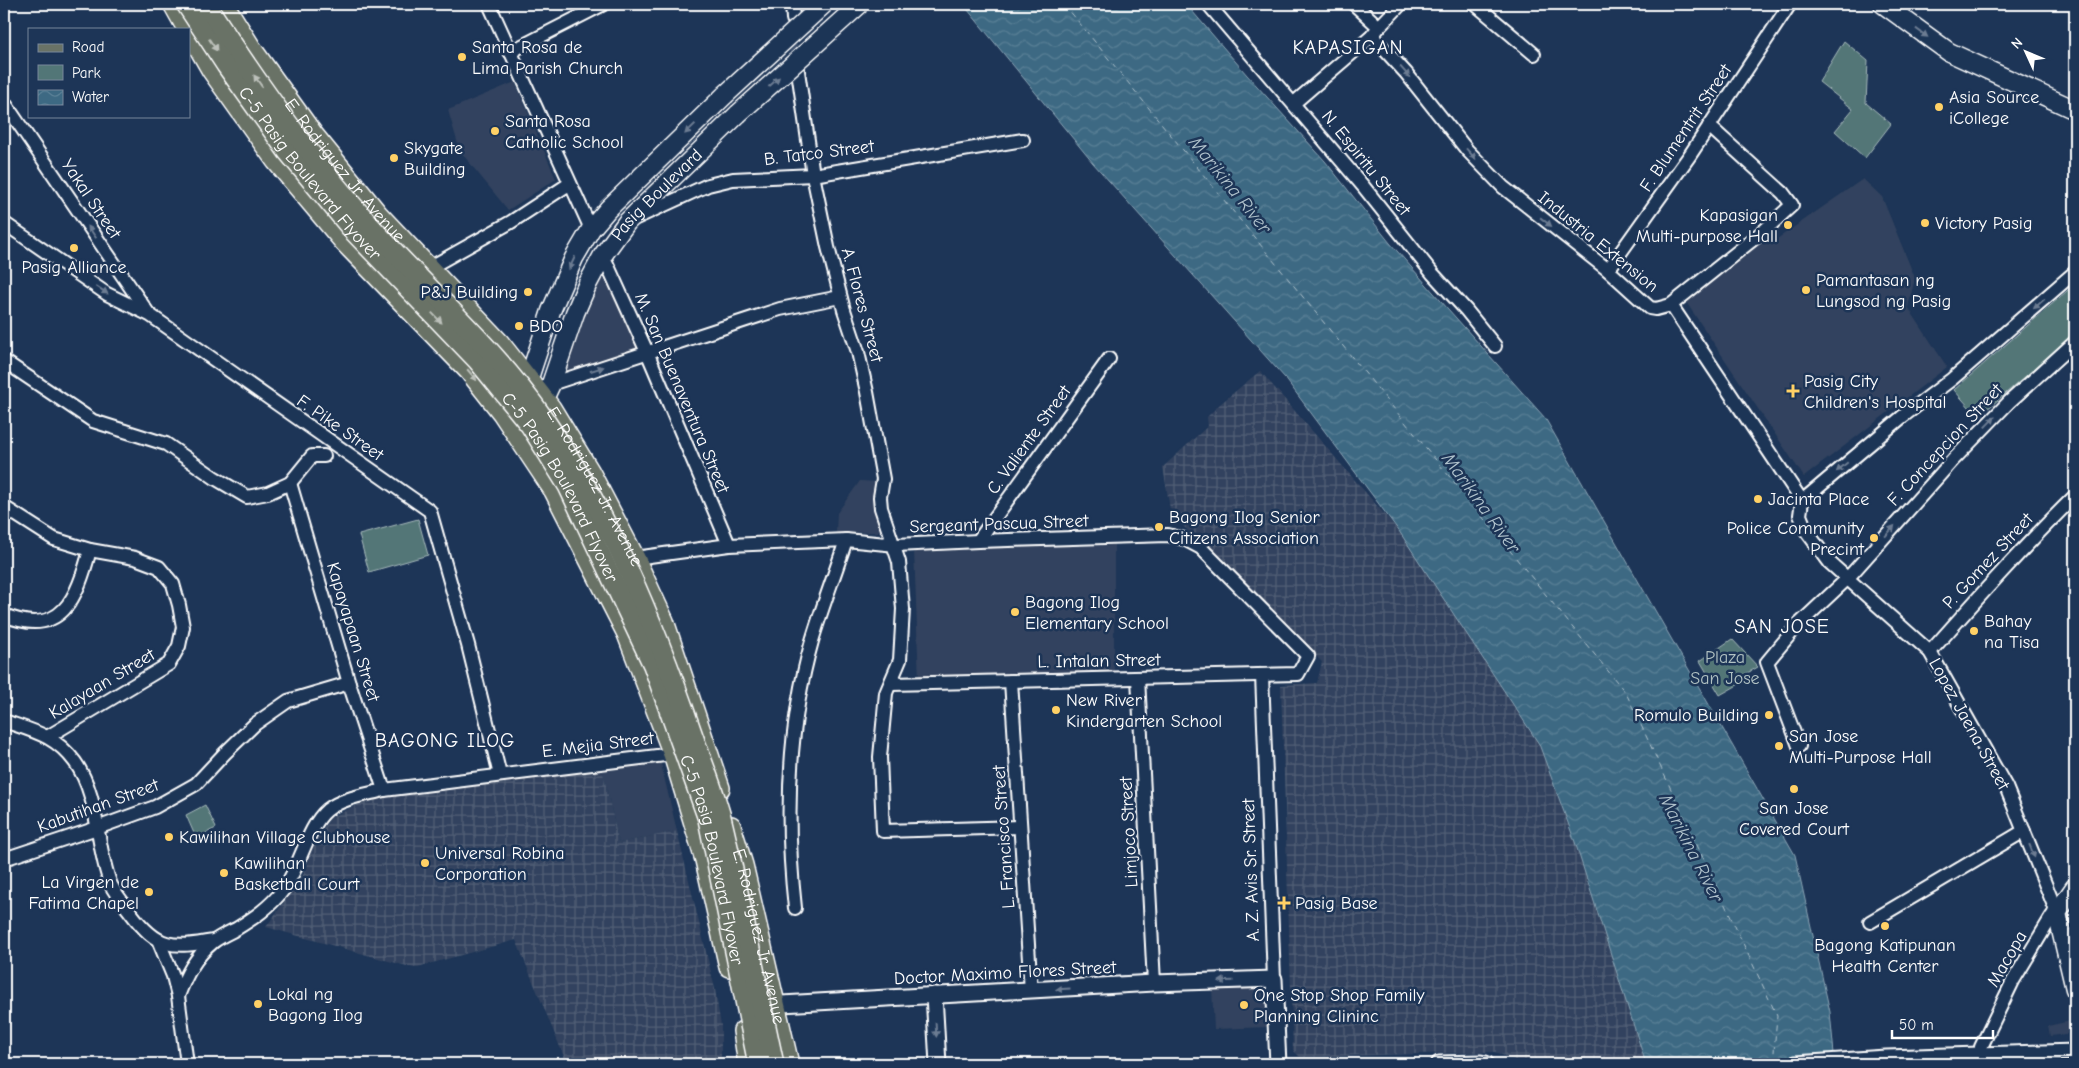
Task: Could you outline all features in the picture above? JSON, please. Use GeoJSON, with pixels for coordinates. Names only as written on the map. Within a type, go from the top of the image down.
{"type":"FeatureCollection","features":[{"type":"Feature","properties":{"kind":"main road","name":"E. Rodriguez Jr. Avenue"},"geometry":{"type":"LineString","coordinates":[[173,4],[187,28]]}},
{"type":"Feature","properties":{"kind":"main road","name":"C-5 Pasig Boulevard Flyover"},"geometry":{"type":"LineString","coordinates":[[186,4],[226,65],[288,152],[355,233],[478,360],[530,425],[568,486],[653,665],[708,819],[758,1064]]}},
{"type":"Feature","properties":{"kind":"main road","name":"C-5 Pasig Boulevard Flyover"},"geometry":{"type":"LineString","coordinates":[[206,4],[302,143],[368,223],[490,350],[542,416],[581,476],[621,555],[667,660],[720,814],[774,1064]]}},
{"type":"Feature","properties":{"kind":"main road","name":"E. Rodriguez Jr. Avenue"},"geometry":{"type":"LineString","coordinates":[[224,4],[252,49],[313,134],[378,214],[499,342],[529,378],[547,391],[635,558],[664,621],[711,757],[743,865],[789,1064]]}},
{"type":"Feature","properties":{"kind":"main road","name":"Pasig Boulevard"},"geometry":{"type":"LineString","coordinates":[[500,409],[529,378],[551,311],[574,258],[591,229],[608,209],[725,95],[824,4]]}},
{"type":"Feature","properties":{"kind":"main road","name":"Pasig Boulevard"},"geometry":{"type":"LineString","coordinates":[[547,391],[574,313],[603,256],[627,222],[738,114],[860,4]]}},
{"type":"Feature","properties":{"kind":"main road"},"geometry":{"type":"LineString","coordinates":[[1883,4],[1949,52],[2075,110]]}},
{"type":"Feature","properties":{"kind":"main road","name":"E. Rodriguez Jr. Avenue"},"geometry":{"type":"LineString","coordinates":[[190,33],[212,71],[276,160],[344,242],[468,371],[500,409],[554,490],[627,634],[673,754],[705,860],[738,1006],[748,1064]]}},
{"type":"Feature","properties":{"kind":"main road"},"geometry":{"type":"LineString","coordinates":[[390,289],[425,264]]}},
{"type":"Feature","properties":{"kind":"main road"},"geometry":{"type":"LineString","coordinates":[[512,427],[547,391]]}},
{"type":"Feature","properties":{"kind":"main road"},"geometry":{"type":"LineString","coordinates":[[627,634],[664,621]]}},
{"type":"Feature","properties":{"kind":"main road"},"geometry":{"type":"LineString","coordinates":[[2054,914],[2075,887]]}},
{"type":"Feature","properties":{"kind":"main road","name":"Lopez Jaena Street"},"geometry":{"type":"LineString","coordinates":[[2054,914],[2075,989]]}},
{"type":"Feature","properties":{"kind":"main road"},"geometry":{"type":"LineString","coordinates":[[764,1064],[775,1005]]}},
{"type":"Feature","properties":{"kind":"main road"},"geometry":{"type":"LineString","coordinates":[[738,1006],[740,1064]]}},
{"type":"Feature","properties":{"kind":"street"},"geometry":{"type":"LineString","coordinates":[[488,4],[591,229]]}},
{"type":"Feature","properties":{"kind":"street"},"geometry":{"type":"LineString","coordinates":[[510,52],[604,4]]}},
{"type":"Feature","properties":{"kind":"street"},"geometry":{"type":"LineString","coordinates":[[792,4],[793,19]]}},
{"type":"Feature","properties":{"kind":"street","name":"N. Espiritu Street"},"geometry":{"type":"LineString","coordinates":[[1208,4],[1294,103],[1433,274],[1466,310],[1495,346]]}},
{"type":"Feature","properties":{"kind":"street","name":"Industria Extension"},"geometry":{"type":"LineString","coordinates":[[1354,4],[1467,150],[1503,187],[1608,270],[1650,308],[1656,309],[1671,305],[1802,501]]}},
{"type":"Feature","properties":{"kind":"street"},"geometry":{"type":"LineString","coordinates":[[1294,103],[1376,31],[1401,4]]}},
{"type":"Feature","properties":{"kind":"street"},"geometry":{"type":"LineString","coordinates":[[1475,4],[1534,54]]}},
{"type":"Feature","properties":{"kind":"street","name":"F. Blumentrit Street"},"geometry":{"type":"LineString","coordinates":[[1608,270],[1709,126],[1790,4]]}},
{"type":"Feature","properties":{"kind":"street","name":"A. Flores Street"},"geometry":{"type":"LineString","coordinates":[[798,71],[813,175],[840,296],[858,352],[883,479],[880,497],[881,508],[896,546],[900,562],[903,609],[900,660],[886,693],[880,757],[883,831],[1020,827]]}},
{"type":"Feature","properties":{"kind":"street","name":"Yakal Street"},"geometry":{"type":"LineString","coordinates":[[4,102],[150,315]]}},
{"type":"Feature","properties":{"kind":"street"},"geometry":{"type":"LineString","coordinates":[[1671,305],[1766,229],[1792,205],[1783,193],[1709,126]]}},
{"type":"Feature","properties":{"kind":"street","name":"B. Tatco Street"},"geometry":{"type":"LineString","coordinates":[[627,222],[708,186],[733,179],[813,175],[1023,140]]}},
{"type":"Feature","properties":{"kind":"street"},"geometry":{"type":"LineString","coordinates":[[425,264],[511,222],[570,184]]}},
{"type":"Feature","properties":{"kind":"street","name":"F. Pike Street"},"geometry":{"type":"LineString","coordinates":[[4,223],[107,294],[150,315],[430,511],[468,646],[500,774]]}},
{"type":"Feature","properties":{"kind":"street","name":"M. San Buenaventura Street"},"geometry":{"type":"LineString","coordinates":[[603,256],[647,352],[728,545]]}},
{"type":"Feature","properties":{"kind":"street"},"geometry":{"type":"LineString","coordinates":[[1802,501],[1902,417],[1952,379],[2075,272]]}},
{"type":"Feature","properties":{"kind":"street"},"geometry":{"type":"LineString","coordinates":[[547,391],[647,352],[780,309],[840,296]]}},
{"type":"Feature","properties":{"kind":"street","name":"F. Concepcion Street"},"geometry":{"type":"LineString","coordinates":[[1799,746],[1767,662],[1797,626],[1847,579],[1953,460],[2014,398],[2075,342]]}},
{"type":"Feature","properties":{"kind":"street","name":"C. Valiente Street"},"geometry":{"type":"LineString","coordinates":[[978,541],[1109,359]]}},
{"type":"Feature","properties":{"kind":"street"},"geometry":{"type":"LineString","coordinates":[[4,361],[93,421],[166,444],[215,478],[247,497],[268,493],[290,483],[312,456],[324,456]]}},
{"type":"Feature","properties":{"kind":"street","name":"Kapayapaan Street"},"geometry":{"type":"LineString","coordinates":[[290,483],[348,683],[384,790]]}},
{"type":"Feature","properties":{"kind":"street","name":"P. Gomez Street"},"geometry":{"type":"LineString","coordinates":[[1930,652],[1991,583],[2075,496]]}},
{"type":"Feature","properties":{"kind":"street","name":"Lopez Jaena Street"},"geometry":{"type":"LineString","coordinates":[[1802,501],[1800,515],[1807,532],[1830,563],[1930,652],[2006,787],[2054,914]]}},
{"type":"Feature","properties":{"kind":"street","name":"Kalayaan Street"},"geometry":{"type":"LineString","coordinates":[[4,507],[54,539],[90,550],[135,558],[159,567],[173,584],[180,605],[182,627],[179,646],[169,664],[49,736]]}},
{"type":"Feature","properties":{"kind":"street","name":"Sergeant Pascua Street"},"geometry":{"type":"LineString","coordinates":[[635,558],[728,545],[846,540],[896,546],[978,541],[1168,535],[1184,539],[1202,548],[1308,656],[1303,666]]}},
{"type":"Feature","properties":{"kind":"street"},"geometry":{"type":"LineString","coordinates":[[795,908],[788,801],[792,747],[800,694],[812,642],[846,540]]}},
{"type":"Feature","properties":{"kind":"street"},"geometry":{"type":"LineString","coordinates":[[4,615],[35,622],[52,620],[74,598],[82,579],[90,550]]}},
{"type":"Feature","properties":{"kind":"street","name":"L. Intalan Street"},"geometry":{"type":"LineString","coordinates":[[891,684],[1298,674],[1303,666]]}},
{"type":"Feature","properties":{"kind":"street","name":"A. Z. Avis Sr. Street"},"geometry":{"type":"LineString","coordinates":[[1262,675],[1278,1064]]}},
{"type":"Feature","properties":{"kind":"street","name":"Limjoco Street"},"geometry":{"type":"LineString","coordinates":[[1138,678],[1154,983]]}},
{"type":"Feature","properties":{"kind":"street","name":"L. Francisco Street"},"geometry":{"type":"LineString","coordinates":[[1012,681],[1031,991]]}},
{"type":"Feature","properties":{"kind":"street","name":"Kabutihan Street"},"geometry":{"type":"LineString","coordinates":[[4,858],[155,807],[196,784],[225,752],[255,724],[288,701],[348,683]]}},
{"type":"Feature","properties":{"kind":"street"},"geometry":{"type":"LineString","coordinates":[[4,721],[49,736],[74,761],[89,789],[102,857],[112,887],[137,921],[159,942],[173,976],[178,996],[188,1064]]}},
{"type":"Feature","properties":{"kind":"street","name":"E. Mejia Street"},"geometry":{"type":"LineString","coordinates":[[178,996],[191,966],[214,941],[247,922],[273,902],[290,880],[315,824],[326,811],[345,800],[384,790],[500,774],[673,754]]}},
{"type":"Feature","properties":{"kind":"street"},"geometry":{"type":"LineString","coordinates":[[1870,922],[2024,831]]}},
{"type":"Feature","properties":{"kind":"street","name":"Macopa"},"geometry":{"type":"LineString","coordinates":[[1981,1047],[2013,981],[2054,914]]}},
{"type":"Feature","properties":{"kind":"street"},"geometry":{"type":"LineString","coordinates":[[159,942],[173,946],[214,941]]}},
{"type":"Feature","properties":{"kind":"street","name":"Doctor Maximo Flores Street"},"geometry":{"type":"LineString","coordinates":[[738,1006],[1154,983],[1274,979]]}},
{"type":"Feature","properties":{"kind":"street"},"geometry":{"type":"LineString","coordinates":[[934,995],[938,1064]]}},
{"type":"Feature","properties":{"kind":"street"},"geometry":{"type":"LineString","coordinates":[[1794,1064],[1886,1058],[2075,1052]]}},
{"type":"Feature","properties":{"kind":"street"},"geometry":{"type":"LineString","coordinates":[[1439,1064],[1486,1064]]}},
{"type":"Feature","properties":{"kind":"shaded area","name":"Santa Rosa Catholic School"},"geometry":{"type":"Polygon","coordinates":[[[515,82],[556,179],[508,210],[460,151],[448,110],[515,82]]]}},
{"type":"Feature","properties":{"kind":"shaded area","name":"Pamantasan ng Lungsod ng Pasig"},"geometry":{"type":"Polygon","coordinates":[[[1863,179],[1882,197],[1915,278],[1908,307],[1947,367],[1804,477],[1686,302],[1771,231],[1777,239],[1863,179]]]}},
{"type":"Feature","properties":{"kind":"shaded area"},"geometry":{"type":"Polygon","coordinates":[[[604,275],[638,349],[565,377],[560,369],[580,316],[604,275]]]}},
{"type":"Feature","properties":{"kind":"shaded area"},"geometry":{"type":"Polygon","coordinates":[[[1260,371],[1399,531],[1539,744],[1575,842],[1645,1060],[1612,1064],[1523,1064],[1495,1052],[1300,1057],[1293,1050],[1281,685],[1317,683],[1322,662],[1176,519],[1170,509],[1163,467],[1208,426],[1207,417],[1220,404],[1260,371]]]}},
{"type":"Feature","properties":{"kind":"shaded area"},"geometry":{"type":"Polygon","coordinates":[[[860,481],[878,482],[882,532],[836,533],[837,513],[860,481]]]}},
{"type":"Feature","properties":{"kind":"shaded area","name":"Bagong Ilog Elementary School"},"geometry":{"type":"Polygon","coordinates":[[[1114,545],[1114,674],[919,680],[914,549],[1114,545]]]}},
{"type":"Feature","properties":{"kind":"shaded area"},"geometry":{"type":"Polygon","coordinates":[[[660,760],[677,831],[619,843],[602,768],[660,760]]]}},
{"type":"Feature","properties":{"kind":"shaded area","name":"Universal Robina Corporation"},"geometry":{"type":"Polygon","coordinates":[[[602,768],[619,843],[677,831],[715,989],[721,1026],[721,1064],[567,1064],[516,940],[414,968],[266,927],[302,877],[314,844],[330,818],[353,807],[376,797],[602,768]]]}},
{"type":"Feature","properties":{"kind":"shaded area"},"geometry":{"type":"Polygon","coordinates":[[[1255,986],[1263,988],[1268,1027],[1214,1029],[1212,987],[1255,986]]]}},
{"type":"Feature","properties":{"kind":"shaded area"},"geometry":{"type":"Polygon","coordinates":[[[2075,1020],[2067,1034],[2050,1036],[2048,1026],[2075,1020]]]}},
{"type":"Feature","properties":{"kind":"green space"},"geometry":{"type":"Polygon","coordinates":[[[1844,41],[1868,61],[1866,103],[1891,124],[1865,158],[1835,131],[1853,109],[1819,82],[1844,41]]]}},
{"type":"Feature","properties":{"kind":"green space"},"geometry":{"type":"Polygon","coordinates":[[[2075,284],[2075,334],[1978,417],[1954,390],[2075,284]]]}},
{"type":"Feature","properties":{"kind":"green space"},"geometry":{"type":"Polygon","coordinates":[[[418,519],[428,555],[369,572],[359,535],[418,519]]]}},
{"type":"Feature","properties":{"kind":"green space","name":"Plaza San Jose"},"geometry":{"type":"Polygon","coordinates":[[[1732,639],[1758,667],[1742,676],[1743,682],[1720,695],[1700,661],[1732,639]]]}},
{"type":"Feature","properties":{"kind":"green space"},"geometry":{"type":"Polygon","coordinates":[[[205,805],[216,828],[196,838],[186,815],[205,805]]]}},
{"type":"Feature","properties":{"kind":"water","name":"Marikina River"},"geometry":{"type":"Polygon","coordinates":[[[963,4],[1186,4],[1325,161],[1390,243],[1545,418],[1795,855],[1830,1012],[1835,1064],[1646,1064],[1575,842],[1539,744],[1399,531],[1285,378],[1093,163],[963,4]]]}},
{"type":"Feature","properties":{"kind":"pier"},"geometry":{"type":"Polygon","coordinates":[[[1837,1053],[1838,1064],[1651,1064],[1837,1053]]]}},
{"type":"Feature","properties":{"kind":"ferry route"},"geometry":{"type":"LineString","coordinates":[[1064,4],[1626,693],[1777,1016],[1773,1064]]}},
{"type":"Feature","properties":{"kind":"tunnel"},"geometry":{"type":"LineString","coordinates":[[794,27],[797,66]]}},
{"type":"Feature","properties":{"kind":"place","name":"Santa Rosa de Lima Parish Church"},"geometry":{"type":"Point","coordinates":[462,57]}},
{"type":"Feature","properties":{"kind":"place","name":"Asia Source iCollege"},"geometry":{"type":"Point","coordinates":[1939,107]}},
{"type":"Feature","properties":{"kind":"place","name":"Santa Rosa Catholic School"},"geometry":{"type":"Point","coordinates":[495,131]}},
{"type":"Feature","properties":{"kind":"place","name":"Skygate Building"},"geometry":{"type":"Point","coordinates":[394,158]}},
{"type":"Feature","properties":{"kind":"place","name":"Victory Pasig"},"geometry":{"type":"Point","coordinates":[1925,223]}},
{"type":"Feature","properties":{"kind":"place","name":"Kapasigan Multi-purpose Hall"},"geometry":{"type":"Point","coordinates":[1788,225]}},
{"type":"Feature","properties":{"kind":"place","name":"Pasig Alliance"},"geometry":{"type":"Point","coordinates":[74,248]}},
{"type":"Feature","properties":{"kind":"place","name":"Pamantasan ng Lungsod ng Pasig"},"geometry":{"type":"Point","coordinates":[1806,290]}},
{"type":"Feature","properties":{"kind":"place","name":"P&J Building"},"geometry":{"type":"Point","coordinates":[528,292]}},
{"type":"Feature","properties":{"kind":"place","name":"BDO"},"geometry":{"type":"Point","coordinates":[519,326]}},
{"type":"Feature","properties":{"kind":"place","name":"Pasig City Children's Hospital"},"geometry":{"type":"Point","coordinates":[1793,391]}},
{"type":"Feature","properties":{"kind":"place","name":"Jacinta Place"},"geometry":{"type":"Point","coordinates":[1758,499]}},
{"type":"Feature","properties":{"kind":"place","name":"Bagong Ilog Senior Citizens Association"},"geometry":{"type":"Point","coordinates":[1159,527]}},
{"type":"Feature","properties":{"kind":"place","name":"Police Community Precint"},"geometry":{"type":"Point","coordinates":[1874,538]}},
{"type":"Feature","properties":{"kind":"place","name":"Bagong Ilog Elementary School"},"geometry":{"type":"Point","coordinates":[1015,612]}},
{"type":"Feature","properties":{"kind":"place","name":"Bahay na Tisa"},"geometry":{"type":"Point","coordinates":[1974,631]}},
{"type":"Feature","properties":{"kind":"place","name":"New River Kindergarten School"},"geometry":{"type":"Point","coordinates":[1056,710]}},
{"type":"Feature","properties":{"kind":"place","name":"Romulo Building"},"geometry":{"type":"Point","coordinates":[1769,715]}},
{"type":"Feature","properties":{"kind":"place","name":"San Jose Multi-Purpose Hall"},"geometry":{"type":"Point","coordinates":[1779,746]}},
{"type":"Feature","properties":{"kind":"place","name":"San Jose Covered Court"},"geometry":{"type":"Point","coordinates":[1794,789]}},
{"type":"Feature","properties":{"kind":"place","name":"Kawilihan Village Clubhouse"},"geometry":{"type":"Point","coordinates":[169,837]}},
{"type":"Feature","properties":{"kind":"place","name":"Universal Robina Corporation"},"geometry":{"type":"Point","coordinates":[425,863]}},
{"type":"Feature","properties":{"kind":"place","name":"Kawilihan Basketball Court"},"geometry":{"type":"Point","coordinates":[224,873]}},
{"type":"Feature","properties":{"kind":"place","name":"La Virgen de Fatima Chapel"},"geometry":{"type":"Point","coordinates":[149,892]}},
{"type":"Feature","properties":{"kind":"place","name":"Pasig Base"},"geometry":{"type":"Point","coordinates":[1284,903]}},
{"type":"Feature","properties":{"kind":"place","name":"Bagong Katipunan Health Center"},"geometry":{"type":"Point","coordinates":[1885,926]}},
{"type":"Feature","properties":{"kind":"place","name":"Lokal ng Bagong Ilog"},"geometry":{"type":"Point","coordinates":[258,1004]}},
{"type":"Feature","properties":{"kind":"place","name":"One Stop Shop Family Planning Clininc"},"geometry":{"type":"Point","coordinates":[1244,1005]}},
{"type":"Feature","properties":{"kind":"district","name":"KAPASIGAN"},"geometry":{"type":"Point","coordinates":[1348,47]}},
{"type":"Feature","properties":{"kind":"district","name":"SAN JOSE"},"geometry":{"type":"Point","coordinates":[1782,626]}},
{"type":"Feature","properties":{"kind":"district","name":"BAGONG ILOG"},"geometry":{"type":"Point","coordinates":[445,740]}}]}
